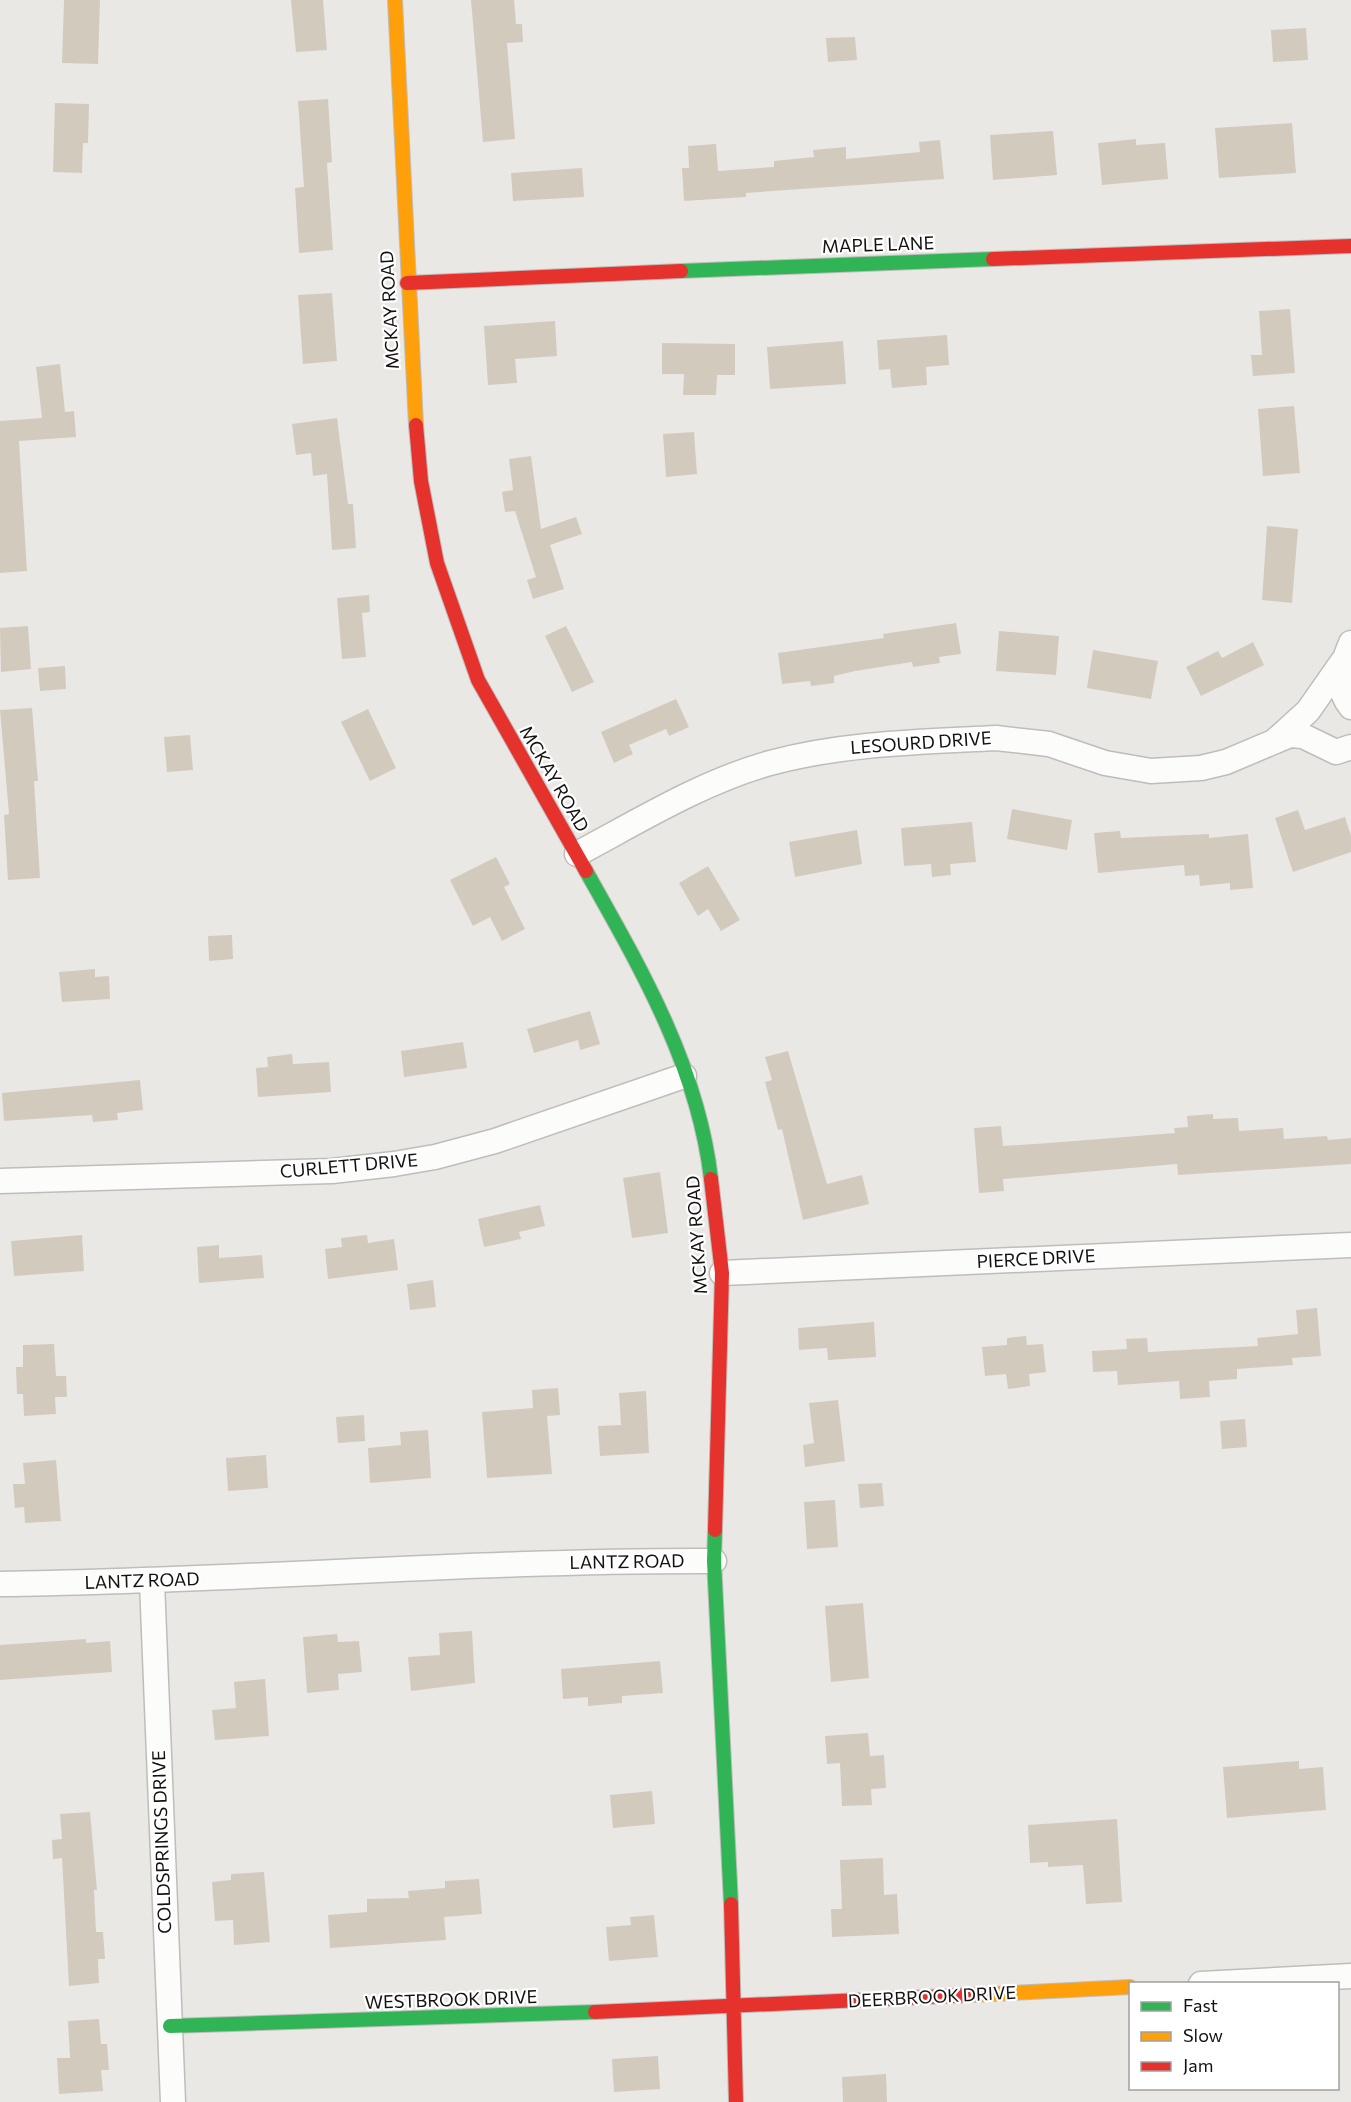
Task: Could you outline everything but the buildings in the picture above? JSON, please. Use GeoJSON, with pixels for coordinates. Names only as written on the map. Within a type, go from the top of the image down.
{"type":"FeatureCollection","features":[{"type":"Feature","properties":{"kind":"street","name":"MCKAY ROAD"},"geometry":{"type":"LineString","coordinates":[[395,0],[412,387],[421,481],[437,563],[478,680],[642,970],[669,1029],[698,1110],[709,1161],[722,1273],[714,1561]]}},
{"type":"Feature","properties":{"kind":"street","name":"MAPLE LANE"},"geometry":{"type":"LineString","coordinates":[[407,283],[876,262],[1351,246]]}},
{"type":"Feature","properties":{"kind":"street","name":"LESOURD DRIVE"},"geometry":{"type":"LineString","coordinates":[[1277,739],[1308,711],[1347,652]]}},
{"type":"Feature","properties":{"kind":"street","name":"LESOURD DRIVE"},"geometry":{"type":"LineString","coordinates":[[1347,652],[1340,676],[1342,691],[1351,707]]}},
{"type":"Feature","properties":{"kind":"street","name":"LESOURD DRIVE"},"geometry":{"type":"LineString","coordinates":[[578,854],[661,810],[735,775],[768,764],[833,750],[996,738],[1049,744],[1126,768],[1176,771],[1226,762],[1277,739],[1303,736],[1336,752],[1351,747]]}},
{"type":"Feature","properties":{"kind":"street","name":"CURLETT DRIVE"},"geometry":{"type":"LineString","coordinates":[[0,1181],[332,1171],[393,1164],[435,1157],[495,1141],[684,1076]]}},
{"type":"Feature","properties":{"kind":"street","name":"PIERCE DRIVE"},"geometry":{"type":"LineString","coordinates":[[722,1273],[1351,1245]]}},
{"type":"Feature","properties":{"kind":"street","name":"LANTZ ROAD"},"geometry":{"type":"LineString","coordinates":[[0,1584],[152,1582],[610,1561],[714,1561]]}},
{"type":"Feature","properties":{"kind":"street"},"geometry":{"type":"LineString","coordinates":[[714,1561],[729,1842],[736,2102]]}},
{"type":"Feature","properties":{"kind":"street","name":"COLDSPRINGS DRIVE"},"geometry":{"type":"LineString","coordinates":[[152,1582],[173,2102]]}},
{"type":"Feature","properties":{"kind":"street"},"geometry":{"type":"LineString","coordinates":[[1223,1982],[1351,1976]]}},
{"type":"Feature","properties":{"kind":"street","name":"DEERBROOK DRIVE"},"geometry":{"type":"LineString","coordinates":[[733,2008],[1129,1987]]}},
{"type":"Feature","properties":{"kind":"street","name":"WESTBROOK DRIVE"},"geometry":{"type":"LineString","coordinates":[[170,2026],[733,2008]]}},
{"type":"Feature","properties":{"kind":"traffic: fast"},"geometry":{"type":"LineString","coordinates":[[681,271],[993,259]]}},
{"type":"Feature","properties":{"kind":"traffic: fast"},"geometry":{"type":"LineString","coordinates":[[586,871],[646,981],[680,1057],[694,1097],[711,1179]]}},
{"type":"Feature","properties":{"kind":"traffic: fast"},"geometry":{"type":"LineString","coordinates":[[715,1530],[714,1561],[731,1904]]}},
{"type":"Feature","properties":{"kind":"traffic: fast"},"geometry":{"type":"LineString","coordinates":[[170,2026],[595,2012]]}},
{"type":"Feature","properties":{"kind":"traffic: slow"},"geometry":{"type":"LineString","coordinates":[[395,0],[416,425]]}},
{"type":"Feature","properties":{"kind":"traffic: slow"},"geometry":{"type":"LineString","coordinates":[[971,1995],[1129,1987]]}},
{"type":"Feature","properties":{"kind":"traffic: jam"},"geometry":{"type":"LineString","coordinates":[[993,259],[1351,246]]}},
{"type":"Feature","properties":{"kind":"traffic: jam"},"geometry":{"type":"LineString","coordinates":[[407,283],[681,271]]}},
{"type":"Feature","properties":{"kind":"traffic: jam"},"geometry":{"type":"LineString","coordinates":[[416,425],[421,481],[437,563],[478,680],[586,871]]}},
{"type":"Feature","properties":{"kind":"traffic: jam"},"geometry":{"type":"LineString","coordinates":[[711,1179],[722,1273],[715,1530]]}},
{"type":"Feature","properties":{"kind":"traffic: jam"},"geometry":{"type":"LineString","coordinates":[[731,1904],[736,2102]]}},
{"type":"Feature","properties":{"kind":"traffic: jam"},"geometry":{"type":"LineString","coordinates":[[595,2012],[971,1995]]}}]}
